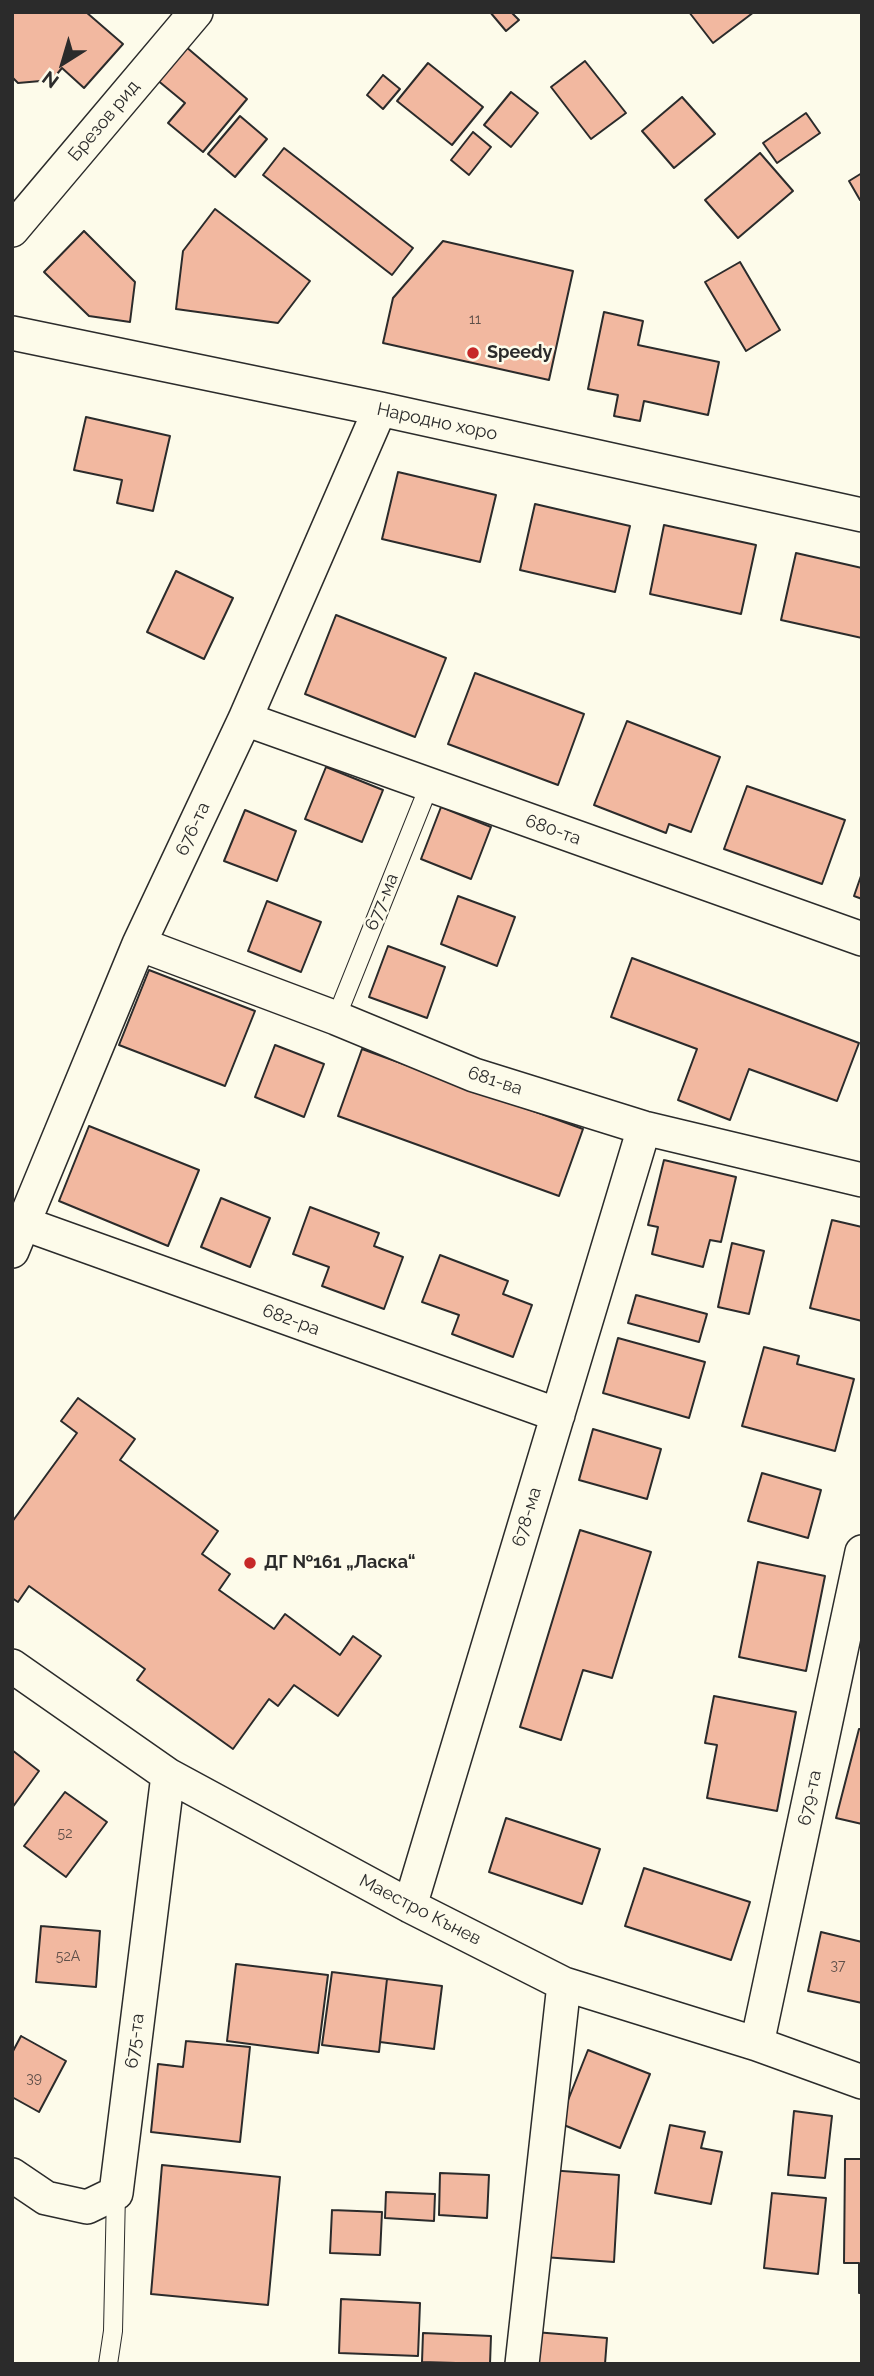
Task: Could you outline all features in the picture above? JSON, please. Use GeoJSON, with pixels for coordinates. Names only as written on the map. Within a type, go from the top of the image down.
{"type":"FeatureCollection","features":[{"type":"Feature","properties":{"kind":"street","name":"Брезов рид"},"geometry":{"type":"LineString","coordinates":[[12,230],[196,12]]}},
{"type":"Feature","properties":{"kind":"street","name":"Народно хоро"},"geometry":{"type":"LineString","coordinates":[[12,333],[380,409],[862,515]]}},
{"type":"Feature","properties":{"kind":"street","name":"676-та"},"geometry":{"type":"LineString","coordinates":[[19,1237],[139,944],[245,719],[380,409]]}},
{"type":"Feature","properties":{"kind":"street","name":"680-та"},"geometry":{"type":"LineString","coordinates":[[245,719],[862,939]]}},
{"type":"Feature","properties":{"kind":"street","name":"681-ва"},"geometry":{"type":"LineString","coordinates":[[139,944],[336,1018],[474,1075],[644,1128],[862,1180]]}},
{"type":"Feature","properties":{"kind":"street","name":"678-ма"},"geometry":{"type":"LineString","coordinates":[[410,1906],[644,1128]]}},
{"type":"Feature","properties":{"kind":"street","name":"682-ра"},"geometry":{"type":"LineString","coordinates":[[19,1237],[558,1415]]}},
{"type":"Feature","properties":{"kind":"street","name":"679-та"},"geometry":{"type":"LineString","coordinates":[[757,2045],[862,1552]]}},
{"type":"Feature","properties":{"kind":"street","name":"Маестро Кънев"},"geometry":{"type":"LineString","coordinates":[[12,1666],[168,1775],[410,1906],[565,1984],[757,2045],[862,2082]]}},
{"type":"Feature","properties":{"kind":"street","name":"675-та"},"geometry":{"type":"LineString","coordinates":[[116,2193],[168,1775]]}},
{"type":"Feature","properties":{"kind":"street"},"geometry":{"type":"LineString","coordinates":[[522,2364],[565,1984]]}},
{"type":"Feature","properties":{"kind":"street"},"geometry":{"type":"LineString","coordinates":[[12,2175],[46,2198],[87,2207],[116,2193]]}},
{"type":"Feature","properties":{"kind":"lane","name":"677-ма"},"geometry":{"type":"LineString","coordinates":[[336,1018],[429,786]]}},
{"type":"Feature","properties":{"kind":"lane"},"geometry":{"type":"LineString","coordinates":[[108,2364],[113,2331],[116,2193]]}},
{"type":"Feature","properties":{"kind":"building"},"geometry":{"type":"Polygon","coordinates":[[[12,12],[86,12],[123,44],[84,88],[62,68],[52,80],[18,83],[12,77],[12,12]]]}},
{"type":"Feature","properties":{"kind":"building"},"geometry":{"type":"Polygon","coordinates":[[[490,12],[511,12],[519,20],[506,31],[490,12]]]}},
{"type":"Feature","properties":{"kind":"building"},"geometry":{"type":"Polygon","coordinates":[[[689,12],[754,12],[713,43],[689,12]]]}},
{"type":"Feature","properties":{"kind":"building"},"geometry":{"type":"Polygon","coordinates":[[[185,46],[247,99],[203,152],[168,123],[185,103],[156,79],[185,46]]]}},
{"type":"Feature","properties":{"kind":"building"},"geometry":{"type":"Polygon","coordinates":[[[585,61],[626,113],[591,139],[551,87],[585,61]]]}},
{"type":"Feature","properties":{"kind":"building"},"geometry":{"type":"Polygon","coordinates":[[[428,63],[483,107],[452,145],[397,101],[428,63]]]}},
{"type":"Feature","properties":{"kind":"building"},"geometry":{"type":"Polygon","coordinates":[[[383,75],[400,89],[383,109],[367,95],[383,75]]]}},
{"type":"Feature","properties":{"kind":"building"},"geometry":{"type":"Polygon","coordinates":[[[511,92],[538,113],[511,147],[484,125],[511,92]]]}},
{"type":"Feature","properties":{"kind":"building"},"geometry":{"type":"Polygon","coordinates":[[[682,97],[715,134],[674,168],[642,131],[682,97]]]}},
{"type":"Feature","properties":{"kind":"building"},"geometry":{"type":"Polygon","coordinates":[[[806,113],[820,133],[777,163],[763,143],[806,113]]]}},
{"type":"Feature","properties":{"kind":"building"},"geometry":{"type":"Polygon","coordinates":[[[240,116],[267,139],[235,177],[208,154],[240,116]]]}},
{"type":"Feature","properties":{"kind":"building"},"geometry":{"type":"Polygon","coordinates":[[[473,132],[491,147],[469,175],[451,160],[473,132]]]}},
{"type":"Feature","properties":{"kind":"building"},"geometry":{"type":"Polygon","coordinates":[[[284,148],[413,248],[392,275],[263,175],[284,148]]]}},
{"type":"Feature","properties":{"kind":"building"},"geometry":{"type":"Polygon","coordinates":[[[760,153],[793,191],[738,238],[705,200],[760,153]]]}},
{"type":"Feature","properties":{"kind":"building"},"geometry":{"type":"Polygon","coordinates":[[[862,173],[862,199],[860,200],[849,181],[862,173]]]}},
{"type":"Feature","properties":{"kind":"building"},"geometry":{"type":"Polygon","coordinates":[[[215,209],[310,281],[278,323],[176,309],[183,251],[215,209]]]}},
{"type":"Feature","properties":{"kind":"building"},"geometry":{"type":"Polygon","coordinates":[[[84,231],[135,282],[130,322],[89,316],[44,272],[84,231]]]}},
{"type":"Feature","properties":{"kind":"building"},"geometry":{"type":"Polygon","coordinates":[[[443,241],[573,271],[549,380],[383,343],[393,298],[443,241]]]}},
{"type":"Feature","properties":{"kind":"building"},"geometry":{"type":"Polygon","coordinates":[[[740,262],[780,330],[746,351],[705,282],[740,262]]]}},
{"type":"Feature","properties":{"kind":"building"},"geometry":{"type":"Polygon","coordinates":[[[604,312],[643,321],[638,345],[719,362],[708,415],[644,401],[640,421],[614,416],[618,395],[588,389],[604,312]]]}},
{"type":"Feature","properties":{"kind":"building"},"geometry":{"type":"Polygon","coordinates":[[[86,417],[170,436],[153,511],[117,503],[122,480],[74,470],[86,417]]]}},
{"type":"Feature","properties":{"kind":"building"},"geometry":{"type":"Polygon","coordinates":[[[398,472],[496,495],[480,562],[382,539],[398,472]]]}},
{"type":"Feature","properties":{"kind":"building"},"geometry":{"type":"Polygon","coordinates":[[[535,504],[630,526],[615,592],[520,570],[535,504]]]}},
{"type":"Feature","properties":{"kind":"building"},"geometry":{"type":"Polygon","coordinates":[[[664,525],[756,545],[741,614],[650,594],[664,525]]]}},
{"type":"Feature","properties":{"kind":"building"},"geometry":{"type":"Polygon","coordinates":[[[796,553],[862,568],[862,638],[781,620],[796,553]]]}},
{"type":"Feature","properties":{"kind":"building"},"geometry":{"type":"Polygon","coordinates":[[[176,571],[233,598],[204,659],[147,632],[176,571]]]}},
{"type":"Feature","properties":{"kind":"building"},"geometry":{"type":"Polygon","coordinates":[[[336,615],[446,658],[415,737],[305,694],[336,615]]]}},
{"type":"Feature","properties":{"kind":"building"},"geometry":{"type":"Polygon","coordinates":[[[475,673],[584,714],[558,785],[448,744],[475,673]]]}},
{"type":"Feature","properties":{"kind":"building"},"geometry":{"type":"Polygon","coordinates":[[[627,721],[720,757],[691,832],[669,824],[666,833],[594,805],[627,721]]]}},
{"type":"Feature","properties":{"kind":"building"},"geometry":{"type":"Polygon","coordinates":[[[326,767],[383,790],[362,842],[305,819],[326,767]]]}},
{"type":"Feature","properties":{"kind":"building"},"geometry":{"type":"Polygon","coordinates":[[[747,786],[845,820],[822,884],[724,849],[747,786]]]}},
{"type":"Feature","properties":{"kind":"building"},"geometry":{"type":"Polygon","coordinates":[[[441,807],[491,827],[471,879],[421,859],[441,807]]]}},
{"type":"Feature","properties":{"kind":"building"},"geometry":{"type":"Polygon","coordinates":[[[245,810],[296,831],[277,881],[224,861],[245,810]]]}},
{"type":"Feature","properties":{"kind":"building"},"geometry":{"type":"Polygon","coordinates":[[[862,873],[862,899],[854,896],[862,873]]]}},
{"type":"Feature","properties":{"kind":"building"},"geometry":{"type":"Polygon","coordinates":[[[458,896],[515,917],[497,966],[441,944],[458,896]]]}},
{"type":"Feature","properties":{"kind":"building"},"geometry":{"type":"Polygon","coordinates":[[[267,901],[321,922],[301,972],[248,951],[267,901]]]}},
{"type":"Feature","properties":{"kind":"building"},"geometry":{"type":"Polygon","coordinates":[[[388,946],[445,967],[427,1018],[369,997],[388,946]]]}},
{"type":"Feature","properties":{"kind":"building"},"geometry":{"type":"Polygon","coordinates":[[[632,958],[859,1043],[837,1101],[749,1069],[730,1120],[678,1100],[697,1049],[611,1017],[632,958]]]}},
{"type":"Feature","properties":{"kind":"building"},"geometry":{"type":"Polygon","coordinates":[[[149,970],[255,1011],[225,1086],[119,1045],[149,970]]]}},
{"type":"Feature","properties":{"kind":"building"},"geometry":{"type":"Polygon","coordinates":[[[275,1045],[324,1064],[304,1117],[255,1097],[275,1045]]]}},
{"type":"Feature","properties":{"kind":"building"},"geometry":{"type":"Polygon","coordinates":[[[362,1049],[583,1129],[559,1196],[338,1116],[362,1049]]]}},
{"type":"Feature","properties":{"kind":"building"},"geometry":{"type":"Polygon","coordinates":[[[89,1126],[199,1170],[168,1246],[59,1201],[89,1126]]]}},
{"type":"Feature","properties":{"kind":"building"},"geometry":{"type":"Polygon","coordinates":[[[664,1160],[736,1177],[721,1242],[710,1240],[703,1267],[652,1254],[658,1227],[648,1225],[664,1160]]]}},
{"type":"Feature","properties":{"kind":"building"},"geometry":{"type":"Polygon","coordinates":[[[221,1198],[270,1218],[250,1267],[201,1247],[221,1198]]]}},
{"type":"Feature","properties":{"kind":"building"},"geometry":{"type":"Polygon","coordinates":[[[310,1207],[379,1233],[374,1246],[403,1257],[384,1309],[322,1286],[329,1267],[293,1254],[310,1207]]]}},
{"type":"Feature","properties":{"kind":"building"},"geometry":{"type":"Polygon","coordinates":[[[832,1220],[862,1227],[862,1321],[810,1308],[832,1220]]]}},
{"type":"Feature","properties":{"kind":"building"},"geometry":{"type":"Polygon","coordinates":[[[732,1243],[764,1251],[749,1314],[718,1307],[732,1243]]]}},
{"type":"Feature","properties":{"kind":"building"},"geometry":{"type":"Polygon","coordinates":[[[440,1255],[508,1281],[503,1294],[532,1305],[513,1357],[452,1334],[459,1315],[422,1302],[440,1255]]]}},
{"type":"Feature","properties":{"kind":"building"},"geometry":{"type":"Polygon","coordinates":[[[636,1295],[707,1314],[699,1342],[628,1323],[636,1295]]]}},
{"type":"Feature","properties":{"kind":"building"},"geometry":{"type":"Polygon","coordinates":[[[618,1338],[705,1362],[689,1418],[603,1393],[618,1338]]]}},
{"type":"Feature","properties":{"kind":"building"},"geometry":{"type":"Polygon","coordinates":[[[764,1347],[799,1356],[797,1364],[854,1379],[835,1451],[742,1426],[764,1347]]]}},
{"type":"Feature","properties":{"kind":"building"},"geometry":{"type":"Polygon","coordinates":[[[78,1398],[135,1439],[120,1460],[218,1531],[202,1554],[230,1574],[219,1590],[274,1629],[285,1614],[340,1655],[353,1636],[381,1656],[338,1716],[294,1685],[278,1706],[269,1699],[233,1749],[137,1680],[145,1669],[29,1586],[18,1602],[12,1598],[12,1522],[77,1433],[61,1421],[78,1398]]]}},
{"type":"Feature","properties":{"kind":"building"},"geometry":{"type":"Polygon","coordinates":[[[593,1429],[661,1449],[647,1499],[579,1480],[593,1429]]]}},
{"type":"Feature","properties":{"kind":"building"},"geometry":{"type":"Polygon","coordinates":[[[762,1473],[821,1490],[808,1538],[748,1521],[762,1473]]]}},
{"type":"Feature","properties":{"kind":"building"},"geometry":{"type":"Polygon","coordinates":[[[580,1530],[651,1552],[612,1678],[583,1670],[561,1740],[520,1727],[580,1530]]]}},
{"type":"Feature","properties":{"kind":"building"},"geometry":{"type":"Polygon","coordinates":[[[758,1562],[825,1576],[806,1671],[739,1657],[758,1562]]]}},
{"type":"Feature","properties":{"kind":"building"},"geometry":{"type":"Polygon","coordinates":[[[714,1696],[796,1712],[777,1811],[707,1798],[717,1745],[705,1743],[714,1696]]]}},
{"type":"Feature","properties":{"kind":"building"},"geometry":{"type":"Polygon","coordinates":[[[859,1729],[862,1729],[862,1824],[836,1818],[859,1729]]]}},
{"type":"Feature","properties":{"kind":"building"},"geometry":{"type":"Polygon","coordinates":[[[12,1750],[39,1771],[12,1808],[12,1750]]]}},
{"type":"Feature","properties":{"kind":"building"},"geometry":{"type":"Polygon","coordinates":[[[65,1792],[107,1822],[66,1877],[24,1846],[65,1792]]]}},
{"type":"Feature","properties":{"kind":"building"},"geometry":{"type":"Polygon","coordinates":[[[506,1818],[600,1849],[582,1904],[489,1872],[506,1818]]]}},
{"type":"Feature","properties":{"kind":"building"},"geometry":{"type":"Polygon","coordinates":[[[644,1868],[750,1902],[731,1960],[625,1926],[644,1868]]]}},
{"type":"Feature","properties":{"kind":"building"},"geometry":{"type":"Polygon","coordinates":[[[41,1926],[100,1931],[96,1987],[36,1982],[41,1926]]]}},
{"type":"Feature","properties":{"kind":"building"},"geometry":{"type":"Polygon","coordinates":[[[821,1932],[862,1942],[862,2003],[808,1991],[821,1932]]]}},
{"type":"Feature","properties":{"kind":"building"},"geometry":{"type":"Polygon","coordinates":[[[236,1964],[328,1975],[318,2053],[227,2041],[236,1964]]]}},
{"type":"Feature","properties":{"kind":"building"},"geometry":{"type":"Polygon","coordinates":[[[332,1972],[387,1979],[379,2052],[322,2045],[332,1972]]]}},
{"type":"Feature","properties":{"kind":"building"},"geometry":{"type":"Polygon","coordinates":[[[387,1979],[442,1986],[434,2049],[380,2042],[387,1979]]]}},
{"type":"Feature","properties":{"kind":"building"},"geometry":{"type":"Polygon","coordinates":[[[21,2036],[66,2061],[39,2112],[12,2097],[12,2053],[21,2036]]]}},
{"type":"Feature","properties":{"kind":"building"},"geometry":{"type":"Polygon","coordinates":[[[186,2041],[250,2047],[240,2142],[151,2132],[158,2064],[183,2067],[186,2041]]]}},
{"type":"Feature","properties":{"kind":"building"},"geometry":{"type":"Polygon","coordinates":[[[588,2050],[650,2074],[620,2148],[559,2123],[588,2050]]]}},
{"type":"Feature","properties":{"kind":"building"},"geometry":{"type":"Polygon","coordinates":[[[794,2111],[832,2116],[825,2178],[788,2175],[794,2111]]]}},
{"type":"Feature","properties":{"kind":"building"},"geometry":{"type":"Polygon","coordinates":[[[670,2125],[705,2132],[701,2148],[722,2152],[711,2204],[655,2193],[670,2125]]]}},
{"type":"Feature","properties":{"kind":"building"},"geometry":{"type":"Polygon","coordinates":[[[861,2134],[862,2293],[859,2293],[859,2263],[844,2263],[845,2159],[861,2159],[861,2134]]]}},
{"type":"Feature","properties":{"kind":"building"},"geometry":{"type":"Polygon","coordinates":[[[162,2165],[280,2177],[268,2305],[151,2294],[162,2165]]]}},
{"type":"Feature","properties":{"kind":"building"},"geometry":{"type":"Polygon","coordinates":[[[548,2170],[619,2175],[614,2262],[543,2257],[548,2170]]]}},
{"type":"Feature","properties":{"kind":"building"},"geometry":{"type":"Polygon","coordinates":[[[440,2173],[489,2175],[487,2218],[439,2215],[440,2173]]]}},
{"type":"Feature","properties":{"kind":"building"},"geometry":{"type":"Polygon","coordinates":[[[386,2192],[435,2194],[434,2221],[385,2218],[386,2192]]]}},
{"type":"Feature","properties":{"kind":"building"},"geometry":{"type":"Polygon","coordinates":[[[772,2193],[826,2198],[818,2274],[764,2268],[772,2193]]]}},
{"type":"Feature","properties":{"kind":"building"},"geometry":{"type":"Polygon","coordinates":[[[332,2210],[382,2212],[380,2255],[330,2253],[332,2210]]]}},
{"type":"Feature","properties":{"kind":"building"},"geometry":{"type":"Polygon","coordinates":[[[341,2299],[420,2303],[418,2356],[339,2353],[341,2299]]]}},
{"type":"Feature","properties":{"kind":"building"},"geometry":{"type":"Polygon","coordinates":[[[535,2332],[607,2338],[605,2364],[532,2364],[535,2332]]]}},
{"type":"Feature","properties":{"kind":"building"},"geometry":{"type":"Polygon","coordinates":[[[423,2333],[491,2336],[490,2364],[422,2362],[423,2333]]]}},
{"type":"Feature","properties":{"kind":"place","name":"Speedy"},"geometry":{"type":"Point","coordinates":[473,353]}},
{"type":"Feature","properties":{"kind":"place","name":"ДГ №161 „Ласка“"},"geometry":{"type":"Point","coordinates":[250,1563]}}]}
